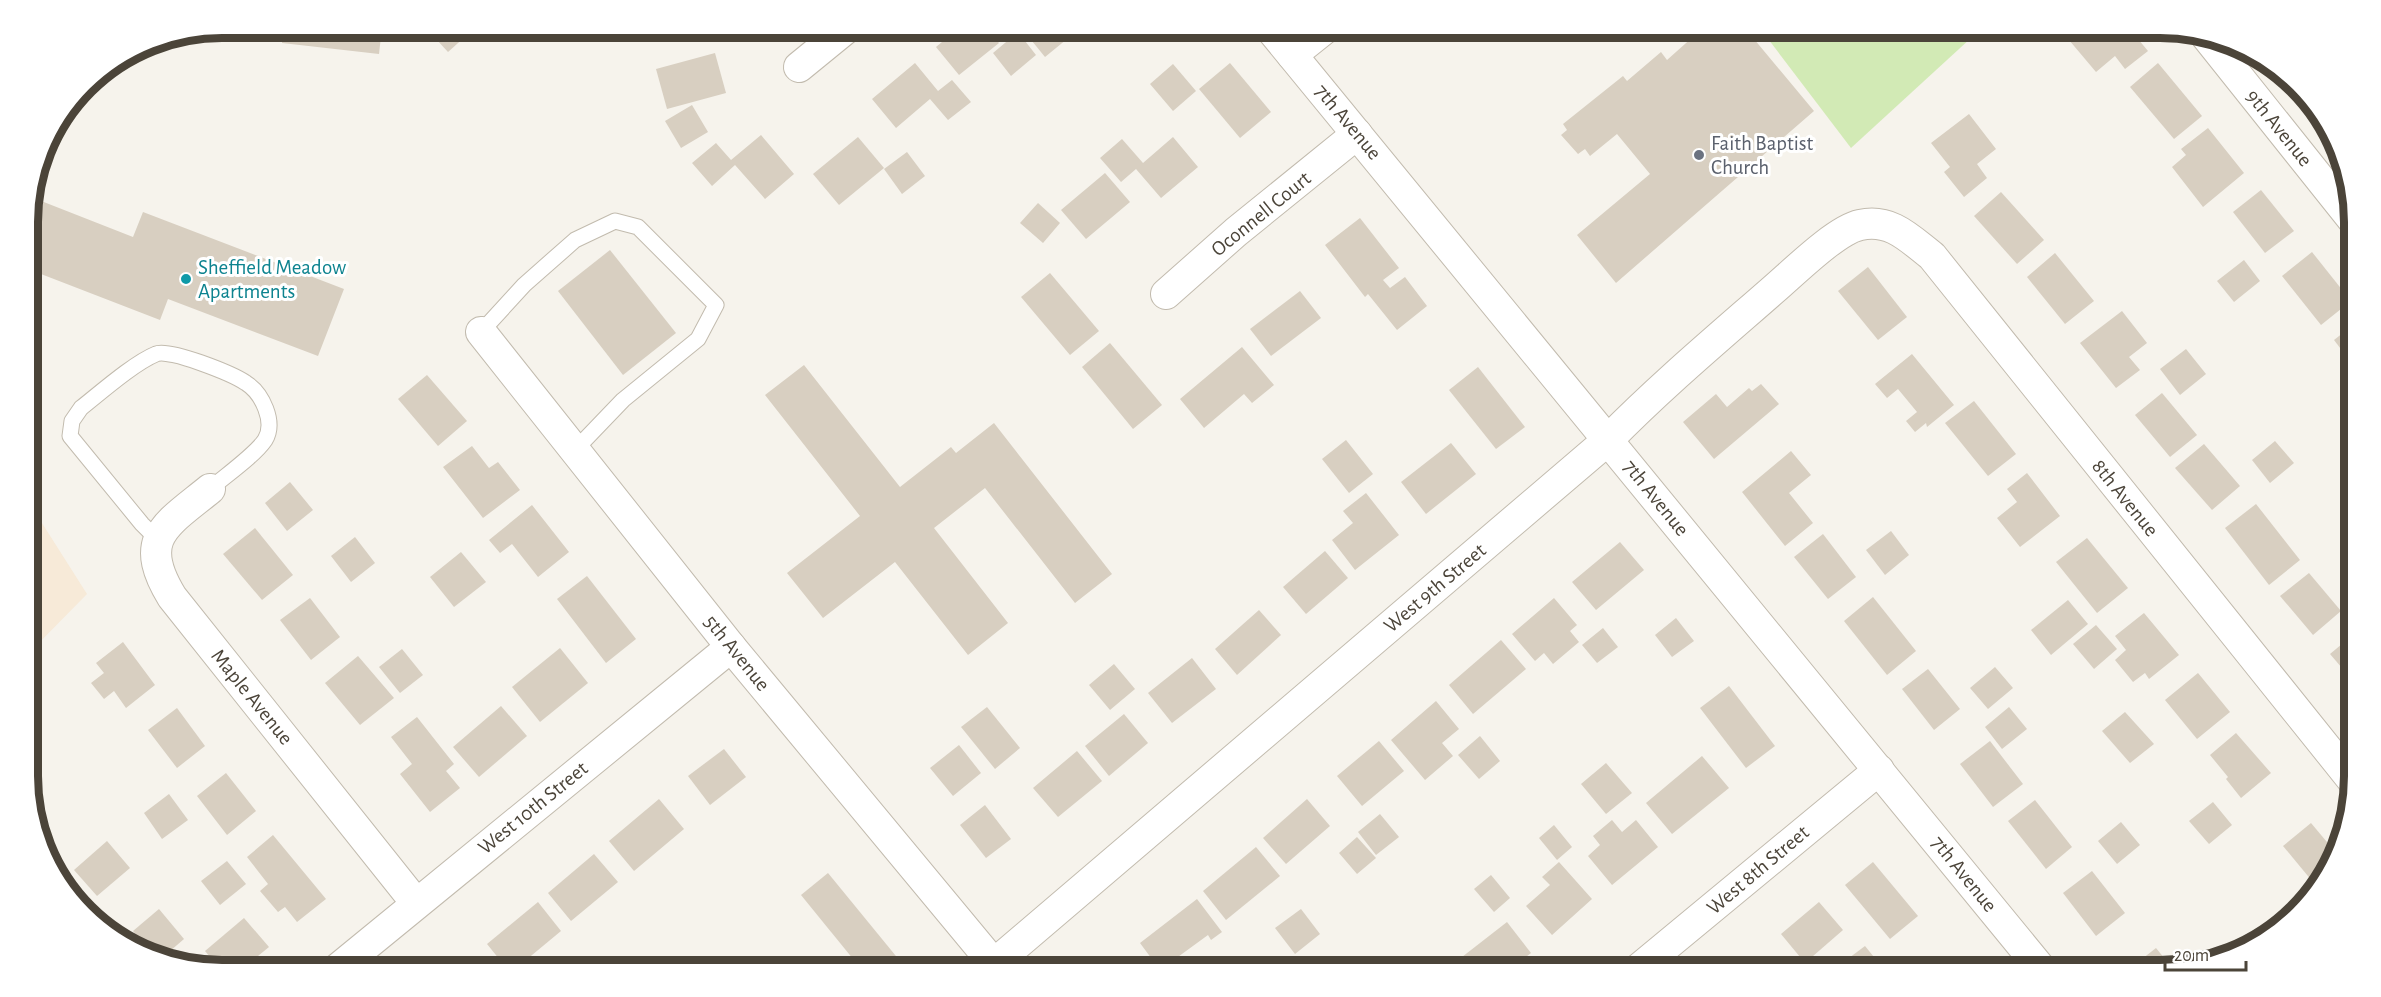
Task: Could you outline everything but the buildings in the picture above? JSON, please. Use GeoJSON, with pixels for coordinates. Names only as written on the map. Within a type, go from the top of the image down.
{"type":"FeatureCollection","features":[{"type":"Feature","properties":{"kind":"street"},"geometry":{"type":"LineString","coordinates":[[799,67],[835,38]]}},
{"type":"Feature","properties":{"kind":"street","name":"7th Avenue"},"geometry":{"type":"LineString","coordinates":[[1278,38],[2033,959]]}},
{"type":"Feature","properties":{"kind":"street"},"geometry":{"type":"LineString","coordinates":[[1292,55],[1313,38]]}},
{"type":"Feature","properties":{"kind":"street","name":"9th Avenue"},"geometry":{"type":"LineString","coordinates":[[2214,46],[2343,207]]}},
{"type":"Feature","properties":{"kind":"street","name":"Oconnell Court"},"geometry":{"type":"LineString","coordinates":[[1166,294],[1236,232],[1357,134]]}},
{"type":"Feature","properties":{"kind":"street","name":"West 9th Street"},"geometry":{"type":"LineString","coordinates":[[1004,960],[1608,440],[1649,398],[1816,253],[1847,231],[1860,225],[1888,226]]}},
{"type":"Feature","properties":{"kind":"street","name":"8th Avenue"},"geometry":{"type":"LineString","coordinates":[[1888,226],[1897,229],[1932,256],[2344,770]]}},
{"type":"Feature","properties":{"kind":"street","name":"5th Avenue"},"geometry":{"type":"LineString","coordinates":[[481,332],[730,647],[987,960]]}},
{"type":"Feature","properties":{"kind":"street"},"geometry":{"type":"LineString","coordinates":[[158,540],[169,523],[210,489]]}},
{"type":"Feature","properties":{"kind":"street","name":"Maple Avenue"},"geometry":{"type":"LineString","coordinates":[[158,540],[155,548],[156,564],[161,579],[172,597],[416,903]]}},
{"type":"Feature","properties":{"kind":"street","name":"West 10th Street"},"geometry":{"type":"LineString","coordinates":[[348,960],[730,647]]}},
{"type":"Feature","properties":{"kind":"street","name":"West 8th Street"},"geometry":{"type":"LineString","coordinates":[[1650,959],[1879,770]]}},
{"type":"Feature","properties":{"kind":"lane"},"geometry":{"type":"LineString","coordinates":[[481,332],[524,285],[575,240],[615,221],[638,227],[716,305],[698,339],[623,400],[575,450]]}},
{"type":"Feature","properties":{"kind":"lane"},"geometry":{"type":"LineString","coordinates":[[158,540],[142,524],[70,436],[72,421],[81,408],[157,353],[176,353],[246,383],[258,394],[267,412],[269,426],[266,439],[210,489]]}},
{"type":"Feature","properties":{"kind":"shaded area"},"geometry":{"type":"Polygon","coordinates":[[[37,516],[87,594],[37,645],[37,516]]]}},
{"type":"Feature","properties":{"kind":"green space"},"geometry":{"type":"Polygon","coordinates":[[[1767,38],[1971,38],[1851,148],[1767,38]]]}},
{"type":"Feature","properties":{"kind":"place","name":"Faith Baptist Church"},"geometry":{"type":"Point","coordinates":[1699,155]}},
{"type":"Feature","properties":{"kind":"place","name":"Sheffield Meadow Apartments"},"geometry":{"type":"Point","coordinates":[186,279]}}]}
